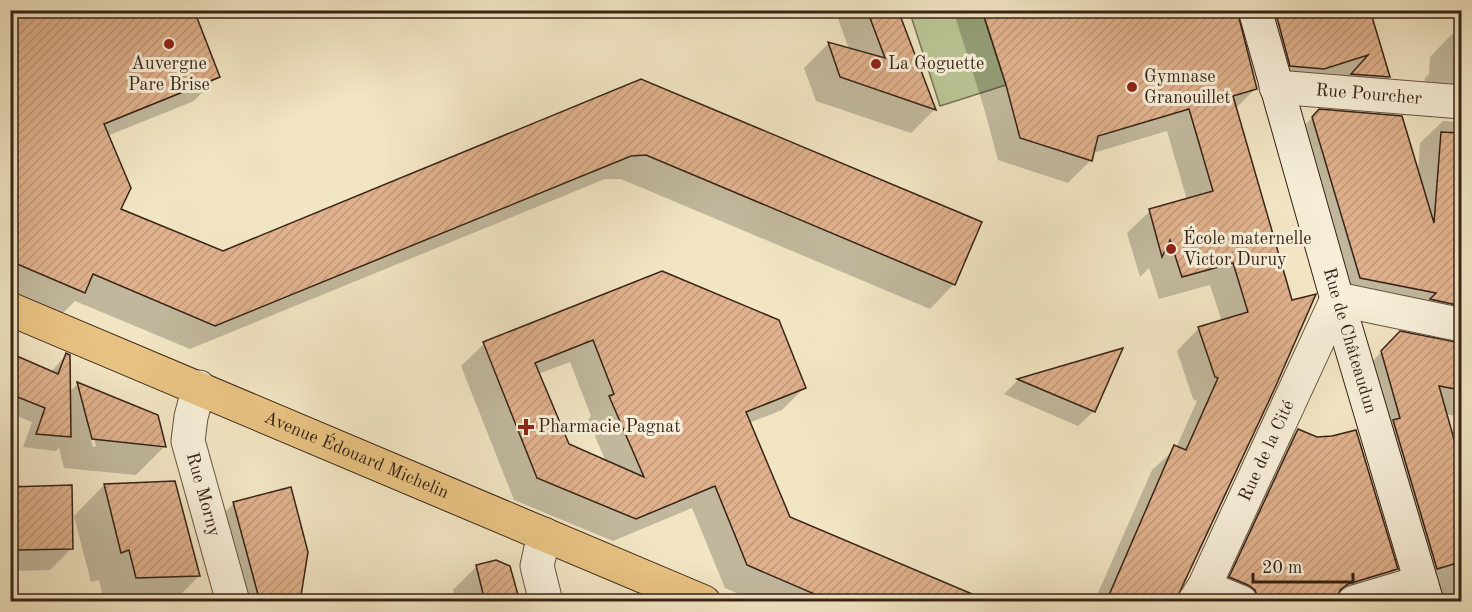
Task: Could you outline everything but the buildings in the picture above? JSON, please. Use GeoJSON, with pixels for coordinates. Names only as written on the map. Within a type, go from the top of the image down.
{"type":"FeatureCollection","features":[{"type":"Feature","properties":{"kind":"main road","name":"Avenue Édouard Michelin"},"geometry":{"type":"LineString","coordinates":[[10,309],[704,602]]}},
{"type":"Feature","properties":{"kind":"street","name":"Rue de Châteaudun"},"geometry":{"type":"LineString","coordinates":[[1255,10],[1337,299],[1424,592]]}},
{"type":"Feature","properties":{"kind":"street","name":"Rue Pourcher"},"geometry":{"type":"LineString","coordinates":[[1276,87],[1461,102]]}},
{"type":"Feature","properties":{"kind":"street"},"geometry":{"type":"LineString","coordinates":[[1337,299],[1461,325]]}},
{"type":"Feature","properties":{"kind":"street","name":"Rue de la Cité"},"geometry":{"type":"LineString","coordinates":[[1199,594],[1337,299]]}},
{"type":"Feature","properties":{"kind":"street","name":"Rue Morny"},"geometry":{"type":"LineString","coordinates":[[198,387],[188,441],[233,602]]}},
{"type":"Feature","properties":{"kind":"street"},"geometry":{"type":"LineString","coordinates":[[544,534],[537,566],[546,602]]}},
{"type":"Feature","properties":{"kind":"street"},"geometry":{"type":"LineString","coordinates":[[1354,602],[1424,592]]}},
{"type":"Feature","properties":{"kind":"street"},"geometry":{"type":"LineString","coordinates":[[1199,594],[1241,602]]}},
{"type":"Feature","properties":{"kind":"green space"},"geometry":{"type":"Polygon","coordinates":[[[917,10],[982,11],[1006,85],[940,106],[910,13],[917,10]]]}},
{"type":"Feature","properties":{"kind":"place","name":"Auvergne Pare Brise"},"geometry":{"type":"Point","coordinates":[169,44]}},
{"type":"Feature","properties":{"kind":"place","name":"La Goguette"},"geometry":{"type":"Point","coordinates":[876,64]}},
{"type":"Feature","properties":{"kind":"place","name":"Gymnase Granouillet"},"geometry":{"type":"Point","coordinates":[1132,87]}},
{"type":"Feature","properties":{"kind":"place","name":"École maternelle Victor Duruy"},"geometry":{"type":"Point","coordinates":[1171,249]}},
{"type":"Feature","properties":{"kind":"place","name":"Pharmacie Pagnat"},"geometry":{"type":"Point","coordinates":[526,427]}}]}
